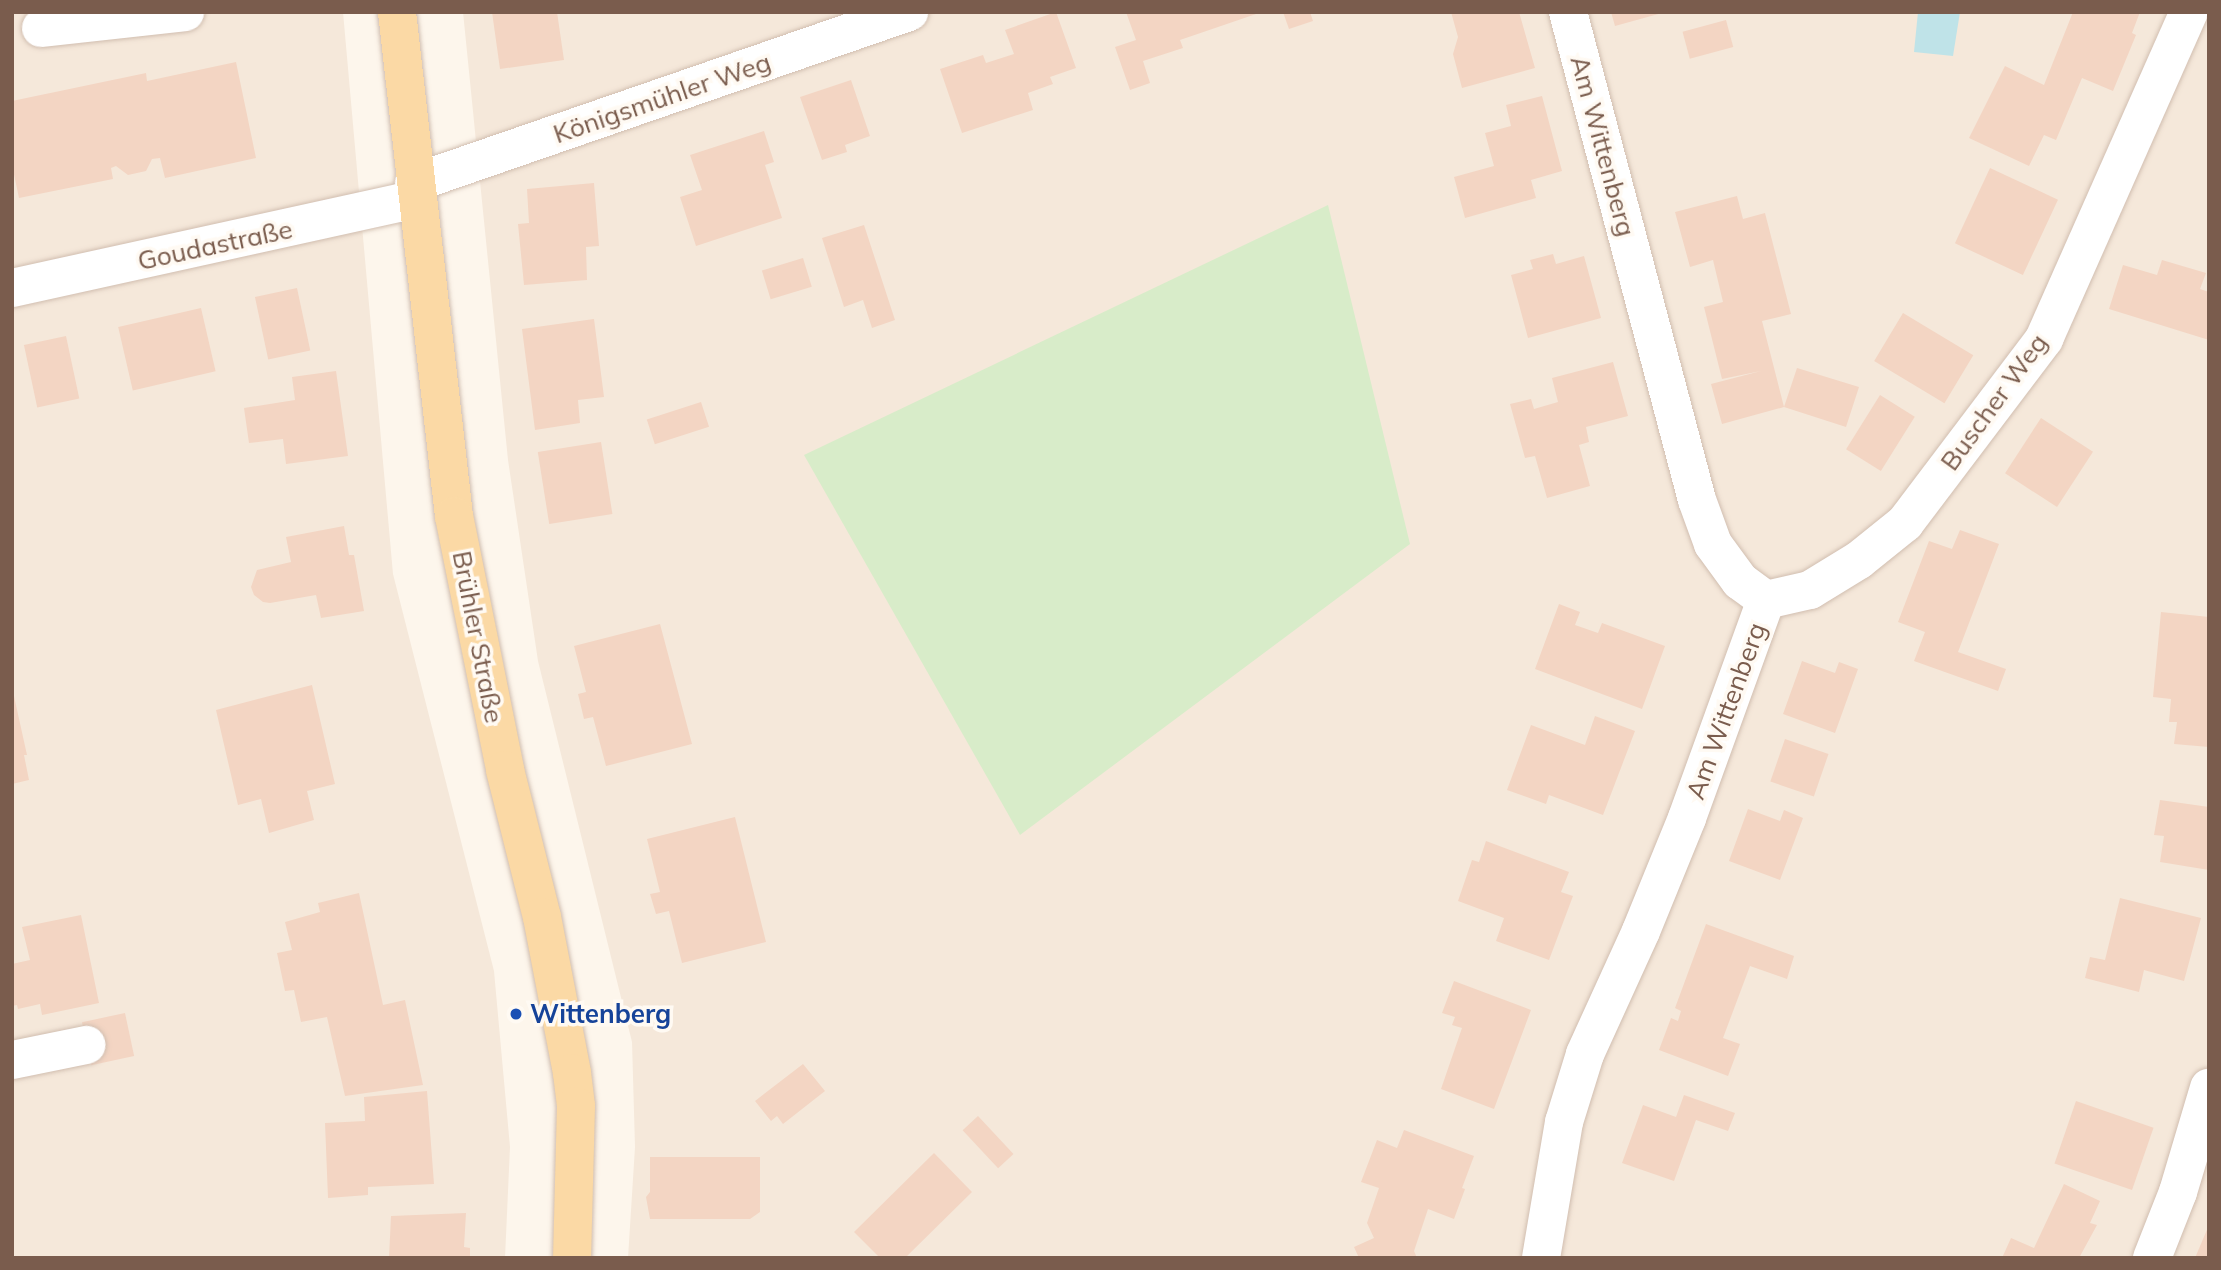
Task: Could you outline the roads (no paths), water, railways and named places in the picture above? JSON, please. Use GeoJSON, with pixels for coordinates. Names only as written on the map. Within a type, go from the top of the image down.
{"type":"FeatureCollection","features":[{"type":"Feature","properties":{"kind":"main road","name":"Brühler Straße"},"geometry":{"type":"LineString","coordinates":[[397,12],[415,191],[454,516],[505,770],[542,917],[572,1073],[576,1106],[572,1258]]}},
{"type":"Feature","properties":{"kind":"street"},"geometry":{"type":"LineString","coordinates":[[41,28],[185,12]]}},
{"type":"Feature","properties":{"kind":"street","name":"Königsmühler Weg"},"geometry":{"type":"LineString","coordinates":[[415,191],[909,12]]}},
{"type":"Feature","properties":{"kind":"street","name":"Am Wittenberg"},"geometry":{"type":"LineString","coordinates":[[1541,1258],[1564,1122],[1585,1054],[1641,931],[1687,818],[1766,600],[1740,581],[1713,544],[1697,500],[1568,12]]}},
{"type":"Feature","properties":{"kind":"street","name":"Buscher Weg"},"geometry":{"type":"LineString","coordinates":[[1766,600],[1810,590],[1859,560],[1905,523],[2044,339],[2189,12]]}},
{"type":"Feature","properties":{"kind":"street","name":"Goudastraße"},"geometry":{"type":"LineString","coordinates":[[12,288],[415,191]]}},
{"type":"Feature","properties":{"kind":"street"},"geometry":{"type":"LineString","coordinates":[[12,1060],[86,1045]]}},
{"type":"Feature","properties":{"kind":"street"},"geometry":{"type":"LineString","coordinates":[[2152,1258],[2178,1192],[2209,1088]]}},
{"type":"Feature","properties":{"kind":"water"},"geometry":{"type":"Polygon","coordinates":[[[1918,12],[1960,12],[1953,56],[1914,52],[1918,12]]]}},
{"type":"Feature","properties":{"kind":"place","name":"Wittenberg"},"geometry":{"type":"Point","coordinates":[516,1014]}}]}
